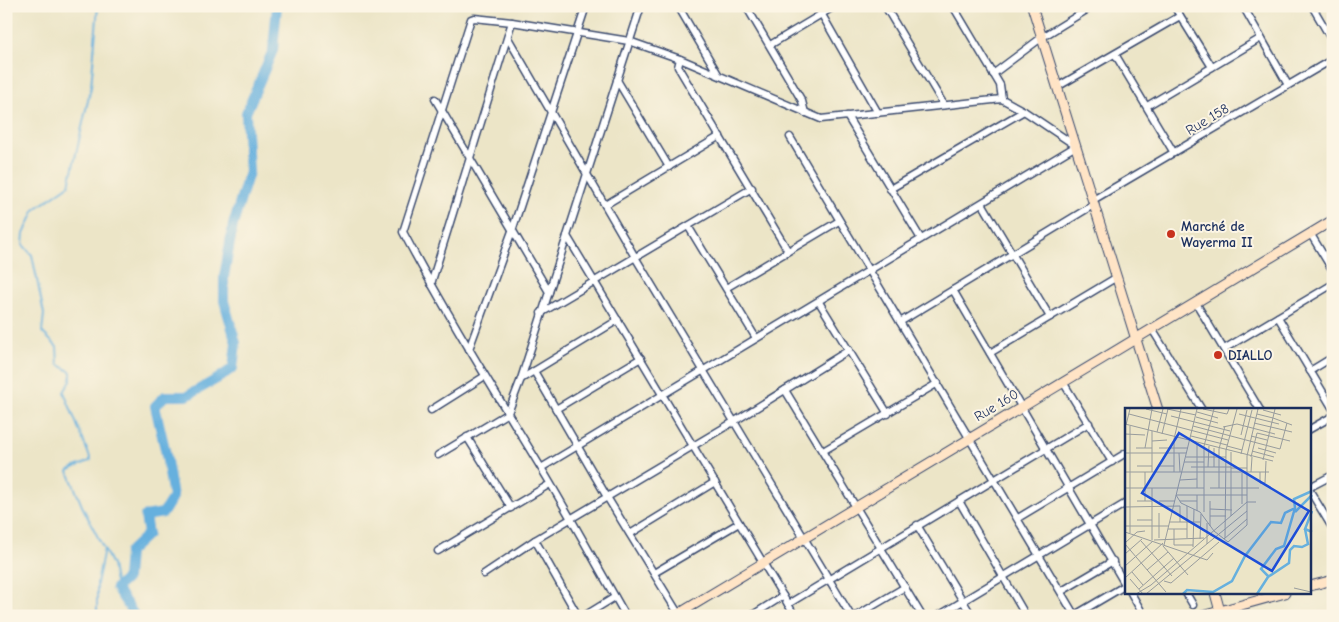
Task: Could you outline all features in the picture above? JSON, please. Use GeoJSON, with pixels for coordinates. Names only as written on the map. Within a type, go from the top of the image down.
{"type":"FeatureCollection","features":[{"type":"Feature","properties":{"kind":"street"},"geometry":{"type":"LineString","coordinates":[[469,349],[512,231],[586,6]]}},
{"type":"Feature","properties":{"kind":"street"},"geometry":{"type":"LineString","coordinates":[[438,455],[508,413],[521,379],[641,6]]}},
{"type":"Feature","properties":{"kind":"street"},"geometry":{"type":"LineString","coordinates":[[678,6],[719,74]]}},
{"type":"Feature","properties":{"kind":"street"},"geometry":{"type":"LineString","coordinates":[[746,6],[802,100],[805,112]]}},
{"type":"Feature","properties":{"kind":"street"},"geometry":{"type":"LineString","coordinates":[[817,6],[878,113]]}},
{"type":"Feature","properties":{"kind":"street"},"geometry":{"type":"LineString","coordinates":[[770,45],[835,6]]}},
{"type":"Feature","properties":{"kind":"street"},"geometry":{"type":"LineString","coordinates":[[885,6],[944,105]]}},
{"type":"Feature","properties":{"kind":"street"},"geometry":{"type":"LineString","coordinates":[[953,6],[1000,85],[1002,99]]}},
{"type":"Feature","properties":{"kind":"street"},"geometry":{"type":"LineString","coordinates":[[1032,6],[1157,408]]}},
{"type":"Feature","properties":{"kind":"street"},"geometry":{"type":"LineString","coordinates":[[1174,6],[1212,68]]}},
{"type":"Feature","properties":{"kind":"street"},"geometry":{"type":"LineString","coordinates":[[1243,6],[1288,85]]}},
{"type":"Feature","properties":{"kind":"street"},"geometry":{"type":"LineString","coordinates":[[1312,6],[1333,42]]}},
{"type":"Feature","properties":{"kind":"street"},"geometry":{"type":"LineString","coordinates":[[993,74],[1041,38],[1089,7]]}},
{"type":"Feature","properties":{"kind":"street"},"geometry":{"type":"LineString","coordinates":[[1057,87],[1180,16]]}},
{"type":"Feature","properties":{"kind":"street"},"geometry":{"type":"LineString","coordinates":[[626,616],[541,468],[431,284],[403,232],[471,19],[512,22],[629,41],[719,74],[821,118],[1002,99],[1024,111],[1076,146]]}},
{"type":"Feature","properties":{"kind":"street"},"geometry":{"type":"LineString","coordinates":[[431,284],[512,22]]}},
{"type":"Feature","properties":{"kind":"street"},"geometry":{"type":"LineString","coordinates":[[508,38],[552,112],[586,175],[851,616]]}},
{"type":"Feature","properties":{"kind":"street"},"geometry":{"type":"LineString","coordinates":[[1147,106],[1261,38]]}},
{"type":"Feature","properties":{"kind":"street"},"geometry":{"type":"LineString","coordinates":[[1115,54],[1174,153]]}},
{"type":"Feature","properties":{"kind":"street"},"geometry":{"type":"LineString","coordinates":[[680,59],[678,67],[788,251]]}},
{"type":"Feature","properties":{"kind":"street","name":"Rue 158"},"geometry":{"type":"LineString","coordinates":[[900,322],[1174,153],[1333,60]]}},
{"type":"Feature","properties":{"kind":"street"},"geometry":{"type":"LineString","coordinates":[[617,80],[669,167]]}},
{"type":"Feature","properties":{"kind":"street"},"geometry":{"type":"LineString","coordinates":[[435,100],[549,292]]}},
{"type":"Feature","properties":{"kind":"street"},"geometry":{"type":"LineString","coordinates":[[890,189],[1024,111]]}},
{"type":"Feature","properties":{"kind":"street"},"geometry":{"type":"LineString","coordinates":[[846,116],[921,239]]}},
{"type":"Feature","properties":{"kind":"street"},"geometry":{"type":"LineString","coordinates":[[605,205],[720,136]]}},
{"type":"Feature","properties":{"kind":"street"},"geometry":{"type":"LineString","coordinates":[[790,137],[1075,615],[1125,586]]}},
{"type":"Feature","properties":{"kind":"street"},"geometry":{"type":"LineString","coordinates":[[541,468],[1076,146]]}},
{"type":"Feature","properties":{"kind":"street"},"geometry":{"type":"LineString","coordinates":[[541,313],[752,188]]}},
{"type":"Feature","properties":{"kind":"street"},"geometry":{"type":"LineString","coordinates":[[982,203],[1050,317]]}},
{"type":"Feature","properties":{"kind":"street","name":"Rue 160"},"geometry":{"type":"LineString","coordinates":[[677,615],[1021,406],[1333,220]]}},
{"type":"Feature","properties":{"kind":"street"},"geometry":{"type":"LineString","coordinates":[[726,288],[839,222]]}},
{"type":"Feature","properties":{"kind":"street"},"geometry":{"type":"LineString","coordinates":[[688,226],[756,338]]}},
{"type":"Feature","properties":{"kind":"street"},"geometry":{"type":"LineString","coordinates":[[1310,233],[1333,271]]}},
{"type":"Feature","properties":{"kind":"street"},"geometry":{"type":"LineString","coordinates":[[567,236],[795,616]]}},
{"type":"Feature","properties":{"kind":"street"},"geometry":{"type":"LineString","coordinates":[[990,353],[1117,277]]}},
{"type":"Feature","properties":{"kind":"street"},"geometry":{"type":"LineString","coordinates":[[1224,349],[1333,284]]}},
{"type":"Feature","properties":{"kind":"street"},"geometry":{"type":"LineString","coordinates":[[953,290],[1125,583]]}},
{"type":"Feature","properties":{"kind":"street"},"geometry":{"type":"LineString","coordinates":[[819,302],[888,414]]}},
{"type":"Feature","properties":{"kind":"street"},"geometry":{"type":"LineString","coordinates":[[1196,303],[1259,408]]}},
{"type":"Feature","properties":{"kind":"street"},"geometry":{"type":"LineString","coordinates":[[1278,317],[1333,409]]}},
{"type":"Feature","properties":{"kind":"street"},"geometry":{"type":"LineString","coordinates":[[521,379],[618,320]]}},
{"type":"Feature","properties":{"kind":"street"},"geometry":{"type":"LineString","coordinates":[[1152,329],[1201,408]]}},
{"type":"Feature","properties":{"kind":"street"},"geometry":{"type":"LineString","coordinates":[[484,574],[535,540],[735,421],[849,350]]}},
{"type":"Feature","properties":{"kind":"street"},"geometry":{"type":"LineString","coordinates":[[1310,371],[1333,357]]}},
{"type":"Feature","properties":{"kind":"street"},"geometry":{"type":"LineString","coordinates":[[556,409],[640,358]]}},
{"type":"Feature","properties":{"kind":"street"},"geometry":{"type":"LineString","coordinates":[[534,370],[677,615]]}},
{"type":"Feature","properties":{"kind":"street"},"geometry":{"type":"LineString","coordinates":[[431,410],[485,376]]}},
{"type":"Feature","properties":{"kind":"street"},"geometry":{"type":"LineString","coordinates":[[1063,382],[1112,462]]}},
{"type":"Feature","properties":{"kind":"street"},"geometry":{"type":"LineString","coordinates":[[823,451],[938,383]]}},
{"type":"Feature","properties":{"kind":"street"},"geometry":{"type":"LineString","coordinates":[[785,390],[922,616]]}},
{"type":"Feature","properties":{"kind":"street"},"geometry":{"type":"LineString","coordinates":[[1312,428],[1333,416]]}},
{"type":"Feature","properties":{"kind":"street"},"geometry":{"type":"LineString","coordinates":[[788,604],[828,578],[1089,423]]}},
{"type":"Feature","properties":{"kind":"street"},"geometry":{"type":"LineString","coordinates":[[467,437],[510,508]]}},
{"type":"Feature","properties":{"kind":"street"},"geometry":{"type":"LineString","coordinates":[[1018,518],[1125,454]]}},
{"type":"Feature","properties":{"kind":"street"},"geometry":{"type":"LineString","coordinates":[[1312,486],[1333,475]]}},
{"type":"Feature","properties":{"kind":"street"},"geometry":{"type":"LineString","coordinates":[[630,534],[716,482]]}},
{"type":"Feature","properties":{"kind":"street"},"geometry":{"type":"LineString","coordinates":[[438,551],[550,484]]}},
{"type":"Feature","properties":{"kind":"street"},"geometry":{"type":"LineString","coordinates":[[1312,495],[1333,529]]}},
{"type":"Feature","properties":{"kind":"street"},"geometry":{"type":"LineString","coordinates":[[959,501],[1026,616]]}},
{"type":"Feature","properties":{"kind":"street"},"geometry":{"type":"LineString","coordinates":[[938,616],[1125,504]]}},
{"type":"Feature","properties":{"kind":"street"},"geometry":{"type":"LineString","coordinates":[[654,574],[739,523]]}},
{"type":"Feature","properties":{"kind":"street"},"geometry":{"type":"LineString","coordinates":[[917,525],[972,616]]}},
{"type":"Feature","properties":{"kind":"street"},"geometry":{"type":"LineString","coordinates":[[535,540],[578,616]]}},
{"type":"Feature","properties":{"kind":"street"},"geometry":{"type":"LineString","coordinates":[[1062,591],[1112,561]]}},
{"type":"Feature","properties":{"kind":"street"},"geometry":{"type":"LineString","coordinates":[[1312,585],[1333,580]]}},
{"type":"Feature","properties":{"kind":"street"},"geometry":{"type":"LineString","coordinates":[[856,616],[904,587]]}},
{"type":"Feature","properties":{"kind":"street"},"geometry":{"type":"LineString","coordinates":[[1132,594],[1144,616]]}},
{"type":"Feature","properties":{"kind":"street"},"geometry":{"type":"LineString","coordinates":[[1187,594],[1193,605]]}},
{"type":"Feature","properties":{"kind":"street"},"geometry":{"type":"LineString","coordinates":[[1215,594],[1221,613]]}},
{"type":"Feature","properties":{"kind":"street"},"geometry":{"type":"LineString","coordinates":[[1202,616],[1221,613],[1282,594]]}},
{"type":"Feature","properties":{"kind":"street"},"geometry":{"type":"LineString","coordinates":[[751,616],[783,596]]}},
{"type":"Feature","properties":{"kind":"street"},"geometry":{"type":"LineString","coordinates":[[584,616],[615,597]]}},
{"type":"Feature","properties":{"kind":"waterway"},"geometry":{"type":"LineString","coordinates":[[98,6],[91,87],[69,185],[35,209],[24,234],[23,245],[32,255],[44,314],[42,332],[57,347],[58,364],[71,372],[71,380],[64,392],[91,460],[68,471],[82,506],[112,565],[116,588]]}},
{"type":"Feature","properties":{"kind":"waterway"},"geometry":{"type":"LineString","coordinates":[[135,616],[116,588],[127,578],[129,552],[148,534],[145,516],[163,513],[173,497],[155,406],[165,396],[187,396],[233,368],[236,343],[224,301],[224,277],[233,225],[249,172],[246,113],[273,50],[277,6]]}},
{"type":"Feature","properties":{"kind":"waterway"},"geometry":{"type":"LineString","coordinates":[[97,616],[97,583],[104,549]]}},
{"type":"Feature","properties":{"kind":"place","name":"Marché de Wayerma II"},"geometry":{"type":"Point","coordinates":[1171,234]}},
{"type":"Feature","properties":{"kind":"place","name":"DIALLO"},"geometry":{"type":"Point","coordinates":[1218,355]}}]}
